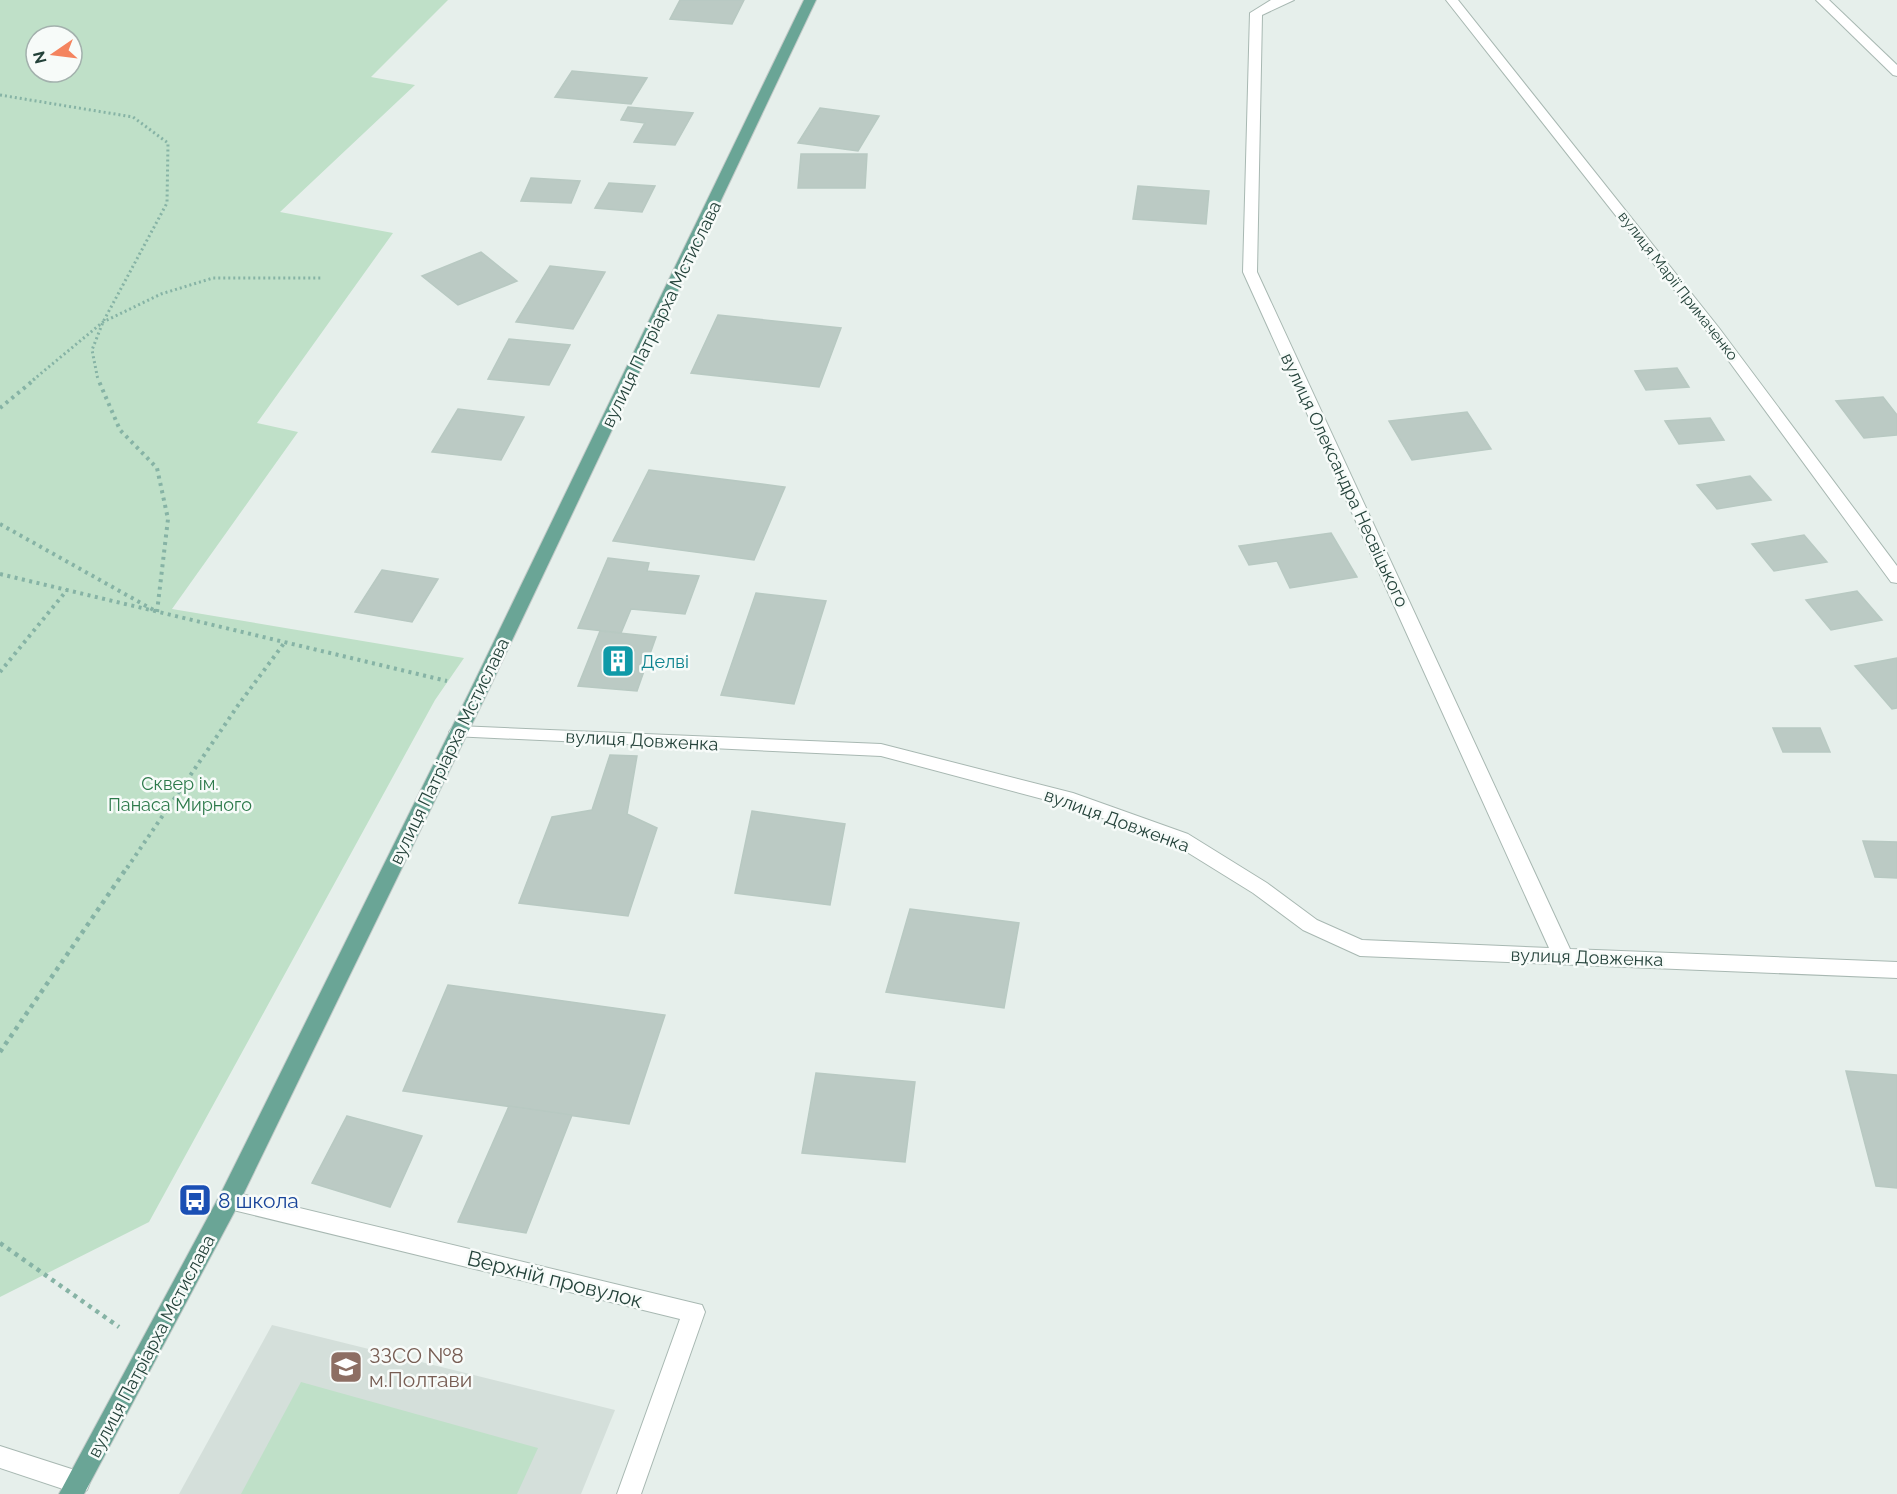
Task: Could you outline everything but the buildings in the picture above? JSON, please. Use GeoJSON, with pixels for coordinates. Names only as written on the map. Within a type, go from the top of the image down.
{"type":"FeatureCollection","features":[{"type":"Feature","properties":{"kind":"main road","name":"вулиця Патріарха Мстислава"},"geometry":{"type":"LineString","coordinates":[[75,1488],[229,1200],[479,691],[810,0]]}},
{"type":"Feature","properties":{"kind":"street","name":"вулиця Олександра Несвіцького"},"geometry":{"type":"LineString","coordinates":[[1288,0],[1278,1],[1256,13],[1250,272],[1563,956]]}},
{"type":"Feature","properties":{"kind":"street","name":"вулиця Марії Примаченко"},"geometry":{"type":"LineString","coordinates":[[1452,0],[1714,331],[1897,578]]}},
{"type":"Feature","properties":{"kind":"street"},"geometry":{"type":"LineString","coordinates":[[1822,0],[1897,72]]}},
{"type":"Feature","properties":{"kind":"street","name":"вулиця Довженка"},"geometry":{"type":"LineString","coordinates":[[458,732],[881,750],[1073,800],[1181,839],[1260,888],[1310,925],[1360,948],[1897,970]]}},
{"type":"Feature","properties":{"kind":"street","name":"Верхній провулок"},"geometry":{"type":"LineString","coordinates":[[229,1200],[694,1312],[629,1494]]}},
{"type":"Feature","properties":{"kind":"street"},"geometry":{"type":"LineString","coordinates":[[0,1457],[75,1488]]}},
{"type":"Feature","properties":{"kind":"path"},"geometry":{"type":"LineString","coordinates":[[0,95],[133,117],[168,143],[167,203],[103,322],[92,350],[99,386],[120,430],[157,468],[168,519],[156,612]]}},
{"type":"Feature","properties":{"kind":"path"},"geometry":{"type":"LineString","coordinates":[[0,408],[103,322],[161,294],[213,278],[321,278]]}},
{"type":"Feature","properties":{"kind":"path"},"geometry":{"type":"LineString","coordinates":[[0,524],[156,612]]}},
{"type":"Feature","properties":{"kind":"path"},"geometry":{"type":"LineString","coordinates":[[0,574],[463,685],[479,691]]}},
{"type":"Feature","properties":{"kind":"path"},"geometry":{"type":"LineString","coordinates":[[0,672],[67,590]]}},
{"type":"Feature","properties":{"kind":"path"},"geometry":{"type":"LineString","coordinates":[[0,1052],[232,714],[285,642]]}},
{"type":"Feature","properties":{"kind":"path"},"geometry":{"type":"LineString","coordinates":[[0,1243],[108,1317],[149,1353]]}},
{"type":"Feature","properties":{"kind":"shaded area","name":"ЗЗСО №8 м.Полтави"},"geometry":{"type":"Polygon","coordinates":[[[272,1325],[615,1410],[581,1494],[179,1494],[272,1325]]]}},
{"type":"Feature","properties":{"kind":"green space","name":"Сквер ім. Панаса Мирного"},"geometry":{"type":"Polygon","coordinates":[[[0,0],[448,0],[371,77],[415,85],[280,212],[393,233],[257,423],[298,432],[172,609],[464,658],[435,700],[149,1222],[0,1297],[0,0]]]}},
{"type":"Feature","properties":{"kind":"green space"},"geometry":{"type":"Polygon","coordinates":[[[301,1382],[538,1448],[517,1494],[241,1494],[301,1382]]]}},
{"type":"Feature","properties":{"kind":"place","name":"Делві"},"geometry":{"type":"Point","coordinates":[618,661]}},
{"type":"Feature","properties":{"kind":"place","name":"8 школа"},"geometry":{"type":"Point","coordinates":[195,1200]}},
{"type":"Feature","properties":{"kind":"place","name":"ЗЗСО №8 м.Полтави"},"geometry":{"type":"Point","coordinates":[346,1367]}}]}
